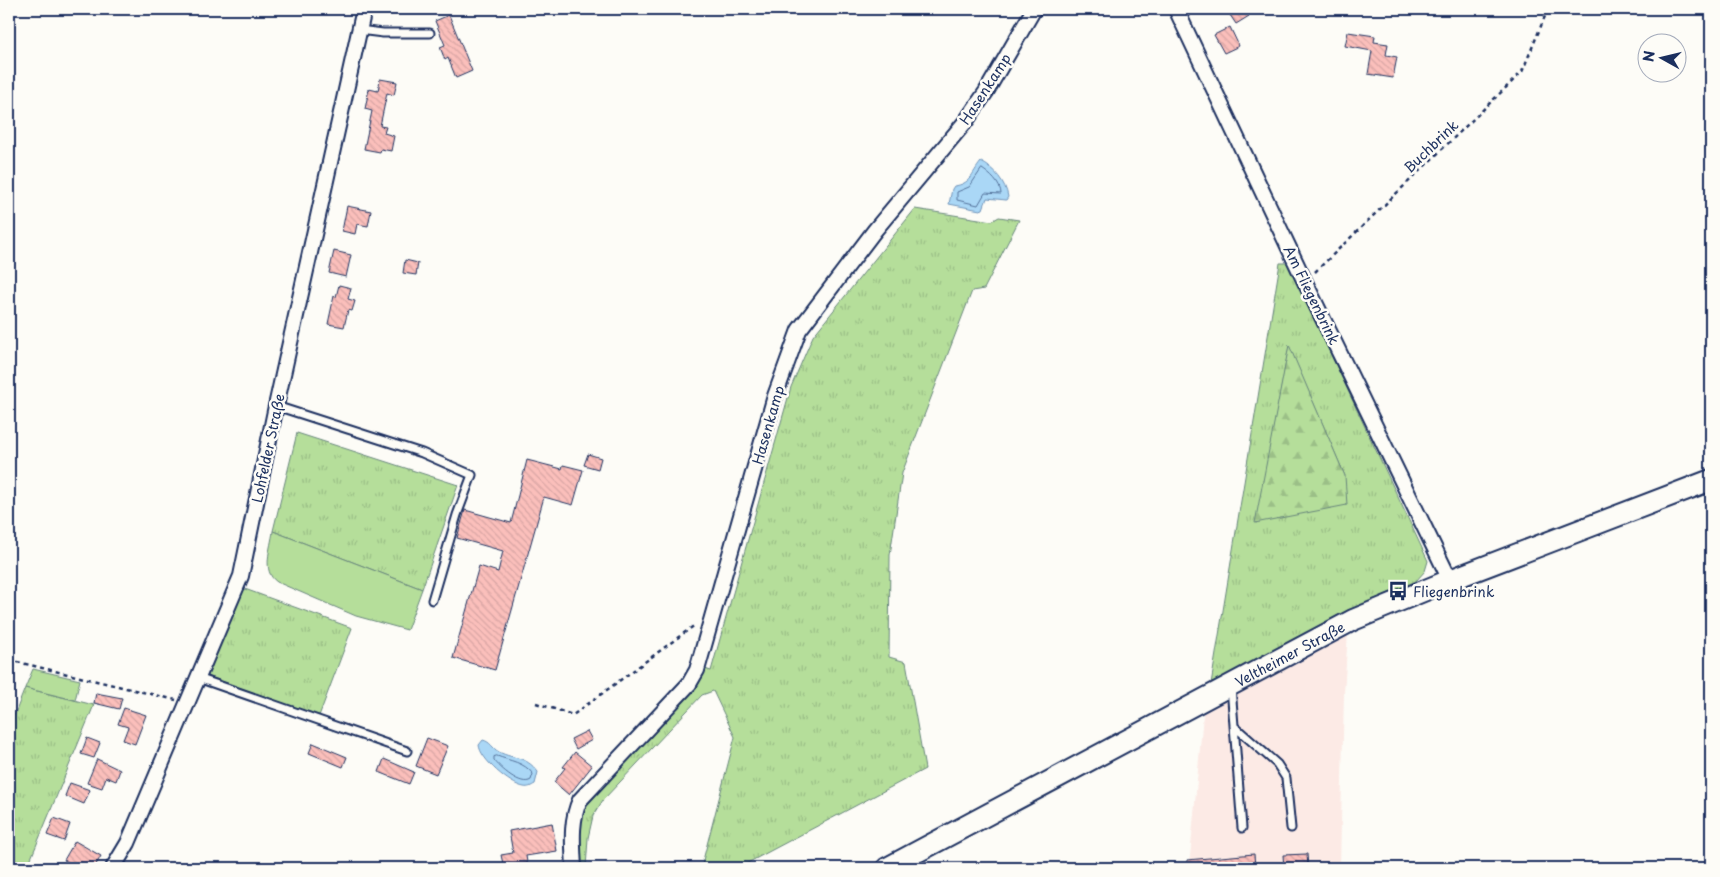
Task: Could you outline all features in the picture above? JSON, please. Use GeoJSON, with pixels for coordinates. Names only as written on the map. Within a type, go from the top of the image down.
{"type":"FeatureCollection","features":[{"type":"Feature","properties":{"kind":"main road","name":"Veltheimer Straße"},"geometry":{"type":"LineString","coordinates":[[887,868],[1353,620],[1450,580],[1711,480]]}},
{"type":"Feature","properties":{"kind":"street","name":"Lohfelder Straße"},"geometry":{"type":"LineString","coordinates":[[113,868],[128,843],[241,576],[276,406],[364,9]]}},
{"type":"Feature","properties":{"kind":"street","name":"Hasenkamp"},"geometry":{"type":"LineString","coordinates":[[574,868],[573,828],[575,810],[580,800],[689,684],[700,664],[775,396],[799,330],[875,230],[966,121],[986,92],[1034,9]]}},
{"type":"Feature","properties":{"kind":"street","name":"Am Fliegenbrink"},"geometry":{"type":"LineString","coordinates":[[1176,9],[1305,282],[1450,580]]}},
{"type":"Feature","properties":{"kind":"lane"},"geometry":{"type":"LineString","coordinates":[[359,30],[430,33]]}},
{"type":"Feature","properties":{"kind":"lane"},"geometry":{"type":"LineString","coordinates":[[276,406],[422,452],[472,475],[457,515],[432,600]]}},
{"type":"Feature","properties":{"kind":"lane"},"geometry":{"type":"LineString","coordinates":[[198,678],[407,751]]}},
{"type":"Feature","properties":{"kind":"lane"},"geometry":{"type":"LineString","coordinates":[[1231,684],[1242,828]]}},
{"type":"Feature","properties":{"kind":"lane"},"geometry":{"type":"LineString","coordinates":[[1234,726],[1277,764],[1286,778],[1291,828]]}},
{"type":"Feature","properties":{"kind":"path","name":"Buchbrink"},"geometry":{"type":"LineString","coordinates":[[1305,282],[1522,72],[1548,9]]}},
{"type":"Feature","properties":{"kind":"path"},"geometry":{"type":"LineString","coordinates":[[536,703],[573,715],[703,619],[713,618]]}},
{"type":"Feature","properties":{"kind":"path"},"geometry":{"type":"LineString","coordinates":[[9,660],[148,692],[187,704]]}},
{"type":"Feature","properties":{"kind":"shaded area"},"geometry":{"type":"Polygon","coordinates":[[[1348,632],[1344,694],[1340,868],[1189,868],[1203,715],[1200,697],[1348,632]]]}},
{"type":"Feature","properties":{"kind":"green space"},"geometry":{"type":"Polygon","coordinates":[[[915,209],[992,221],[999,217],[1019,220],[984,289],[972,291],[902,473],[890,555],[889,657],[906,662],[925,769],[738,868],[701,868],[735,737],[713,691],[702,695],[603,800],[593,816],[588,838],[586,868],[579,868],[580,812],[593,792],[702,668],[711,671],[791,387],[813,336],[915,209]]]}},
{"type":"Feature","properties":{"kind":"green space"},"geometry":{"type":"Polygon","coordinates":[[[1280,263],[1288,263],[1428,561],[1425,571],[1416,581],[1350,610],[1211,684],[1280,263]],[[1289,346],[1256,523],[1345,476],[1289,346]]]}},
{"type":"Feature","properties":{"kind":"green space"},"geometry":{"type":"Polygon","coordinates":[[[1289,345],[1345,476],[1347,505],[1255,523],[1289,345]]]}},
{"type":"Feature","properties":{"kind":"green space"},"geometry":{"type":"Polygon","coordinates":[[[297,433],[458,485],[422,589],[273,531],[297,433]]]}},
{"type":"Feature","properties":{"kind":"green space"},"geometry":{"type":"Polygon","coordinates":[[[273,531],[422,589],[407,630],[356,616],[277,582],[269,572],[268,566],[273,531]]]}},
{"type":"Feature","properties":{"kind":"green space"},"geometry":{"type":"Polygon","coordinates":[[[242,588],[352,628],[319,716],[207,676],[242,588]]]}},
{"type":"Feature","properties":{"kind":"green space"},"geometry":{"type":"Polygon","coordinates":[[[33,669],[80,680],[75,700],[25,688],[33,669]]]}},
{"type":"Feature","properties":{"kind":"green space"},"geometry":{"type":"Polygon","coordinates":[[[25,688],[94,705],[27,868],[9,868],[9,729],[25,688]]]}},
{"type":"Feature","properties":{"kind":"water"},"geometry":{"type":"Polygon","coordinates":[[[981,162],[990,168],[1002,181],[1007,192],[1008,197],[1006,200],[987,198],[983,209],[980,210],[949,204],[954,186],[967,181],[981,162]]]}},
{"type":"Feature","properties":{"kind":"water"},"geometry":{"type":"Polygon","coordinates":[[[483,740],[499,752],[529,763],[538,772],[535,784],[530,787],[524,787],[504,777],[484,757],[479,745],[483,740]]]}},
{"type":"Feature","properties":{"kind":"building"},"geometry":{"type":"Polygon","coordinates":[[[1226,9],[1244,9],[1249,16],[1236,24],[1226,9]]]}},
{"type":"Feature","properties":{"kind":"building"},"geometry":{"type":"Polygon","coordinates":[[[449,15],[472,71],[456,78],[448,58],[445,60],[440,47],[445,45],[435,21],[449,15]]]}},
{"type":"Feature","properties":{"kind":"building"},"geometry":{"type":"Polygon","coordinates":[[[1230,27],[1239,46],[1224,53],[1214,35],[1230,27]]]}},
{"type":"Feature","properties":{"kind":"building"},"geometry":{"type":"Polygon","coordinates":[[[1348,32],[1375,36],[1374,42],[1388,44],[1386,55],[1397,57],[1393,78],[1368,74],[1372,51],[1345,46],[1348,32]]]}},
{"type":"Feature","properties":{"kind":"building"},"geometry":{"type":"Polygon","coordinates":[[[380,79],[397,82],[394,95],[387,93],[380,126],[386,127],[384,133],[394,136],[391,151],[381,149],[380,152],[364,149],[372,111],[365,109],[369,89],[378,91],[380,79]]]}},
{"type":"Feature","properties":{"kind":"building"},"geometry":{"type":"Polygon","coordinates":[[[347,206],[371,211],[368,226],[357,224],[355,234],[342,231],[347,206]]]}},
{"type":"Feature","properties":{"kind":"building"},"geometry":{"type":"Polygon","coordinates":[[[334,251],[351,255],[346,277],[329,273],[334,251]]]}},
{"type":"Feature","properties":{"kind":"building"},"geometry":{"type":"Polygon","coordinates":[[[405,260],[418,263],[416,275],[403,273],[405,260]]]}},
{"type":"Feature","properties":{"kind":"building"},"geometry":{"type":"Polygon","coordinates":[[[339,285],[351,288],[348,299],[355,301],[352,311],[348,310],[344,327],[328,324],[334,296],[336,297],[339,285]]]}},
{"type":"Feature","properties":{"kind":"building"},"geometry":{"type":"Polygon","coordinates":[[[588,454],[601,458],[598,469],[584,465],[588,454]]]}},
{"type":"Feature","properties":{"kind":"building"},"geometry":{"type":"Polygon","coordinates":[[[527,460],[562,469],[563,465],[583,470],[573,505],[544,497],[495,670],[453,658],[479,566],[498,572],[503,551],[457,538],[465,510],[511,523],[527,460]]]}},
{"type":"Feature","properties":{"kind":"building"},"geometry":{"type":"Polygon","coordinates":[[[96,693],[122,698],[119,709],[94,703],[96,693]]]}},
{"type":"Feature","properties":{"kind":"building"},"geometry":{"type":"Polygon","coordinates":[[[124,708],[146,715],[135,744],[123,740],[128,727],[118,724],[124,708]]]}},
{"type":"Feature","properties":{"kind":"building"},"geometry":{"type":"Polygon","coordinates":[[[587,731],[592,740],[576,749],[571,739],[587,731]]]}},
{"type":"Feature","properties":{"kind":"building"},"geometry":{"type":"Polygon","coordinates":[[[87,738],[100,743],[94,758],[81,754],[87,738]]]}},
{"type":"Feature","properties":{"kind":"building"},"geometry":{"type":"Polygon","coordinates":[[[427,738],[448,746],[436,774],[416,766],[427,738]]]}},
{"type":"Feature","properties":{"kind":"building"},"geometry":{"type":"Polygon","coordinates":[[[313,743],[347,757],[343,767],[309,753],[313,743]]]}},
{"type":"Feature","properties":{"kind":"building"},"geometry":{"type":"Polygon","coordinates":[[[575,752],[592,766],[569,795],[554,782],[575,752]]]}},
{"type":"Feature","properties":{"kind":"building"},"geometry":{"type":"Polygon","coordinates":[[[97,759],[120,770],[116,781],[106,777],[102,788],[87,783],[97,759]]]}},
{"type":"Feature","properties":{"kind":"building"},"geometry":{"type":"Polygon","coordinates":[[[384,759],[414,772],[409,784],[379,772],[384,759]]]}},
{"type":"Feature","properties":{"kind":"building"},"geometry":{"type":"Polygon","coordinates":[[[70,783],[90,790],[84,804],[65,796],[70,783]]]}},
{"type":"Feature","properties":{"kind":"building"},"geometry":{"type":"Polygon","coordinates":[[[54,818],[70,824],[64,841],[47,835],[54,818]]]}},
{"type":"Feature","properties":{"kind":"building"},"geometry":{"type":"Polygon","coordinates":[[[552,823],[557,851],[526,856],[528,868],[504,868],[501,855],[513,853],[509,831],[552,823]]]}},
{"type":"Feature","properties":{"kind":"building"},"geometry":{"type":"Polygon","coordinates":[[[75,841],[101,856],[94,868],[79,868],[64,860],[75,841]]]}},
{"type":"Feature","properties":{"kind":"building"},"geometry":{"type":"Polygon","coordinates":[[[1254,854],[1255,868],[1187,868],[1187,860],[1254,854]]]}},
{"type":"Feature","properties":{"kind":"building"},"geometry":{"type":"Polygon","coordinates":[[[1307,854],[1308,868],[1284,868],[1283,855],[1307,854]]]}},
{"type":"Feature","properties":{"kind":"place","name":"Fliegenbrink"},"geometry":{"type":"Point","coordinates":[1398,591]}}]}
